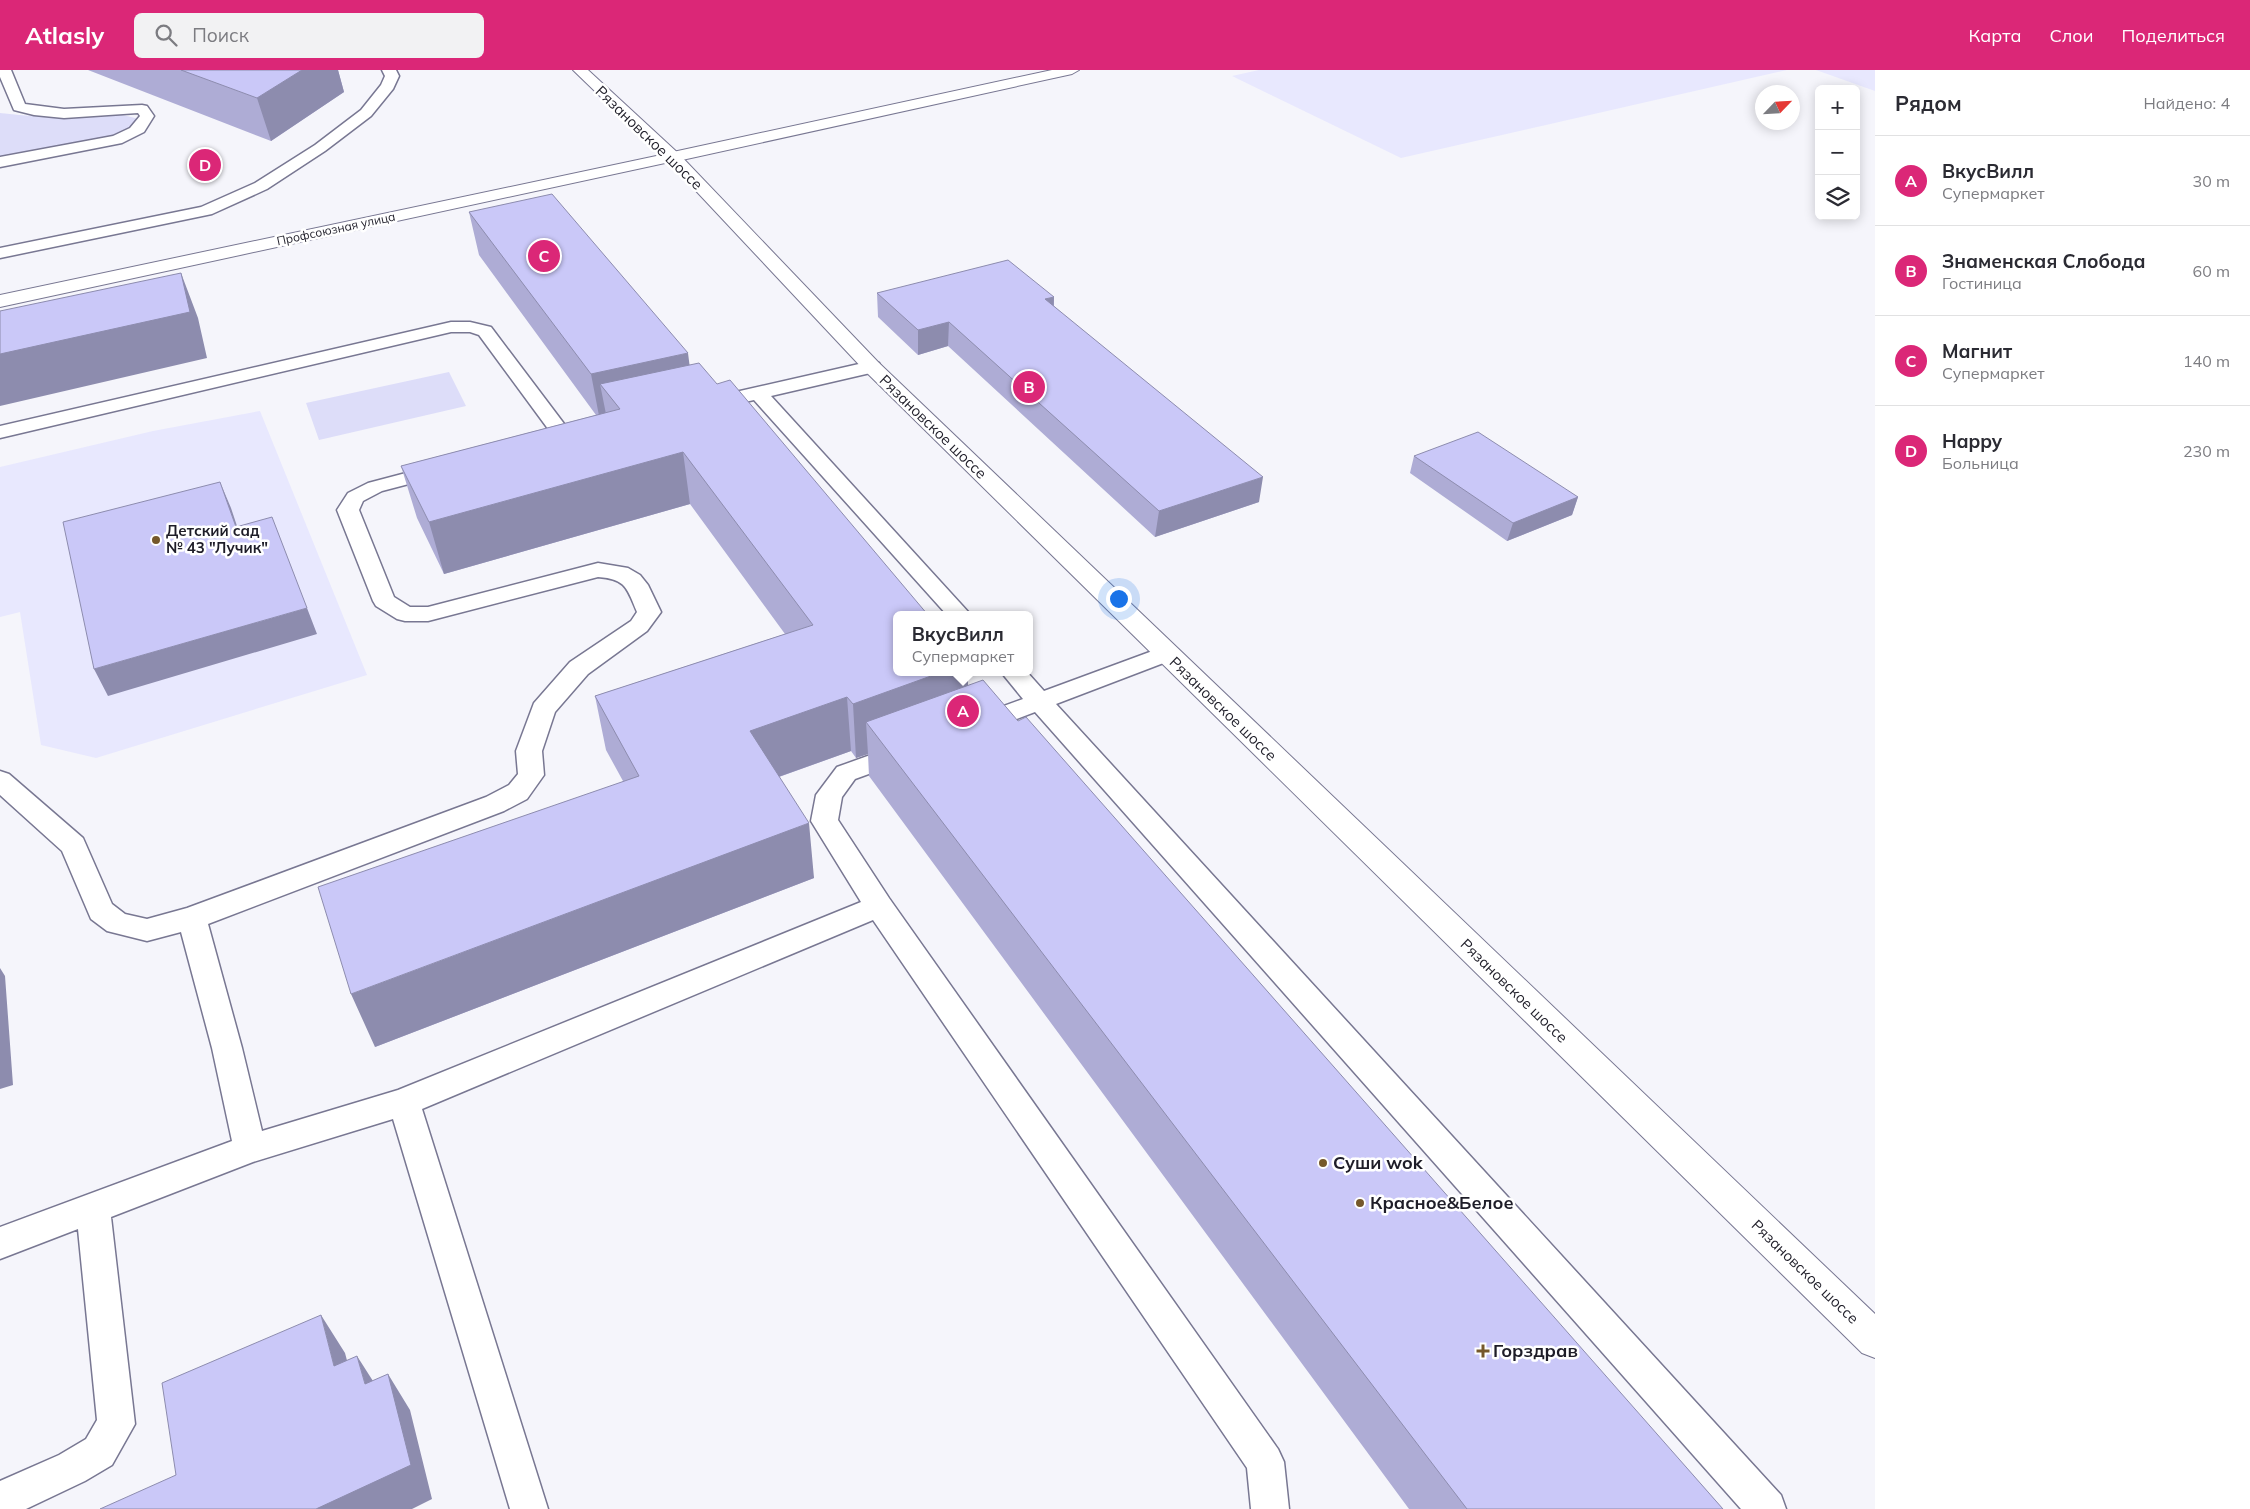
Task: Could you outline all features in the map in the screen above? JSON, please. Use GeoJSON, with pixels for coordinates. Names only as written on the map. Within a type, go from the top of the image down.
{"type":"FeatureCollection","features":[{"type":"Feature","properties":{"kind":"street","name":"Рязановское шоссе"},"geometry":{"type":"LineString","coordinates":[[580,70],[673,157],[872,367],[1875,1340]]}},
{"type":"Feature","properties":{"kind":"street","name":"Профсоюзная улица"},"geometry":{"type":"LineString","coordinates":[[0,301],[1072,70]]}},
{"type":"Feature","properties":{"kind":"lane"},"geometry":{"type":"LineString","coordinates":[[0,162],[117,140],[135,132],[145,122],[147,116],[142,109],[36,113],[18,107],[2,70]]}},
{"type":"Feature","properties":{"kind":"lane"},"geometry":{"type":"LineString","coordinates":[[0,253],[206,211],[261,186],[320,148],[366,112],[388,86],[392,76],[389,70]]}},
{"type":"Feature","properties":{"kind":"lane"},"geometry":{"type":"LineString","coordinates":[[0,432],[451,327],[470,327],[485,331],[564,438]]}},
{"type":"Feature","properties":{"kind":"lane"},"geometry":{"type":"LineString","coordinates":[[690,409],[872,367]]}},
{"type":"Feature","properties":{"kind":"lane"},"geometry":{"type":"LineString","coordinates":[[758,393],[956,611]]}},
{"type":"Feature","properties":{"kind":"lane"},"geometry":{"type":"LineString","coordinates":[[0,780],[73,845],[101,911],[117,923],[147,930],[192,918],[495,804],[518,792],[531,775],[529,751],[543,709],[579,668],[639,626],[649,612],[634,580],[620,571],[598,570],[428,614],[405,614],[384,600],[348,510],[355,497],[375,487],[460,465]]}},
{"type":"Feature","properties":{"kind":"lane"},"geometry":{"type":"LineString","coordinates":[[1166,654],[846,773],[829,795],[824,821],[879,906],[1265,1462],[1270,1509]]}},
{"type":"Feature","properties":{"kind":"lane"},"geometry":{"type":"LineString","coordinates":[[1017,676],[1767,1509]]}},
{"type":"Feature","properties":{"kind":"lane"},"geometry":{"type":"LineString","coordinates":[[0,1243],[250,1149],[404,1102],[879,906]]}},
{"type":"Feature","properties":{"kind":"lane"},"geometry":{"type":"LineString","coordinates":[[192,918],[227,1048],[250,1149]]}},
{"type":"Feature","properties":{"kind":"lane"},"geometry":{"type":"LineString","coordinates":[[404,1102],[529,1509]]}},
{"type":"Feature","properties":{"kind":"lane"},"geometry":{"type":"LineString","coordinates":[[0,1501],[72,1468],[99,1452],[116,1424],[93,1209]]}},
{"type":"Feature","properties":{"kind":"shaded area"},"geometry":{"type":"Polygon","coordinates":[[[1259,70],[1787,70],[1401,158],[1232,76],[1259,70]]]}},
{"type":"Feature","properties":{"kind":"shaded area"},"geometry":{"type":"Polygon","coordinates":[[[1816,70],[1875,70],[1875,91],[1816,70]]]}},
{"type":"Feature","properties":{"kind":"shaded area"},"geometry":{"type":"Polygon","coordinates":[[[0,113],[38,116],[93,113],[133,117],[145,122],[116,137],[0,158],[0,113]]]}},
{"type":"Feature","properties":{"kind":"shaded area"},"geometry":{"type":"Polygon","coordinates":[[[449,372],[466,406],[319,440],[306,403],[449,372]]]}},
{"type":"Feature","properties":{"kind":"shaded area","name":"Детский сад № 43 \"Лучик\""},"geometry":{"type":"Polygon","coordinates":[[[260,411],[367,675],[96,758],[41,745],[20,612],[0,617],[0,467],[153,431],[260,411]]]}},
{"type":"Feature","properties":{"kind":"building"},"geometry":{"type":"Polygon","coordinates":[[[181,70],[302,70],[257,98],[181,70]]]}},
{"type":"Feature","properties":{"kind":"building"},"geometry":{"type":"Polygon","coordinates":[[[552,194],[688,353],[591,374],[469,212],[552,194]]]}},
{"type":"Feature","properties":{"kind":"building"},"geometry":{"type":"Polygon","coordinates":[[[1008,260],[1054,297],[1045,299],[1263,477],[1159,511],[949,322],[918,330],[877,293],[1008,260]]]}},
{"type":"Feature","properties":{"kind":"building"},"geometry":{"type":"Polygon","coordinates":[[[181,273],[190,312],[0,354],[0,311],[181,273]]]}},
{"type":"Feature","properties":{"kind":"building"},"geometry":{"type":"Polygon","coordinates":[[[699,363],[717,384],[730,380],[925,611],[893,611],[893,676],[931,676],[853,704],[847,697],[750,731],[809,823],[351,994],[318,887],[639,776],[595,696],[813,625],[683,452],[429,522],[401,466],[620,409],[600,384],[699,363]]]}},
{"type":"Feature","properties":{"kind":"building"},"geometry":{"type":"Polygon","coordinates":[[[1478,432],[1578,497],[1513,523],[1414,456],[1478,432]]]}},
{"type":"Feature","properties":{"kind":"building"},"geometry":{"type":"Polygon","coordinates":[[[220,482],[236,527],[272,517],[307,608],[94,669],[63,522],[220,482]]]}},
{"type":"Feature","properties":{"kind":"building"},"geometry":{"type":"Polygon","coordinates":[[[983,680],[1018,721],[1026,717],[1723,1509],[1467,1509],[866,722],[983,680]]]}},
{"type":"Feature","properties":{"kind":"building"},"geometry":{"type":"Polygon","coordinates":[[[321,1315],[334,1366],[357,1356],[365,1384],[388,1374],[411,1465],[316,1509],[100,1509],[176,1475],[162,1383],[321,1315]]]}},
{"type":"Feature","properties":{"kind":"place","name":"Happy"},"geometry":{"type":"Point","coordinates":[205,165]}},
{"type":"Feature","properties":{"kind":"place","name":"Магнит"},"geometry":{"type":"Point","coordinates":[544,256]}},
{"type":"Feature","properties":{"kind":"place","name":"Знаменская Слобода"},"geometry":{"type":"Point","coordinates":[1029,387]}},
{"type":"Feature","properties":{"kind":"place","name":"Детский сад № 43 \"Лучик\""},"geometry":{"type":"Point","coordinates":[156,540]}},
{"type":"Feature","properties":{"kind":"place","name":"ВкусВилл"},"geometry":{"type":"Point","coordinates":[963,711]}},
{"type":"Feature","properties":{"kind":"place","name":"Суши wok"},"geometry":{"type":"Point","coordinates":[1323,1163]}},
{"type":"Feature","properties":{"kind":"place","name":"Красное&Белое"},"geometry":{"type":"Point","coordinates":[1360,1203]}},
{"type":"Feature","properties":{"kind":"place","name":"Горздрав"},"geometry":{"type":"Point","coordinates":[1483,1351]}}]}
